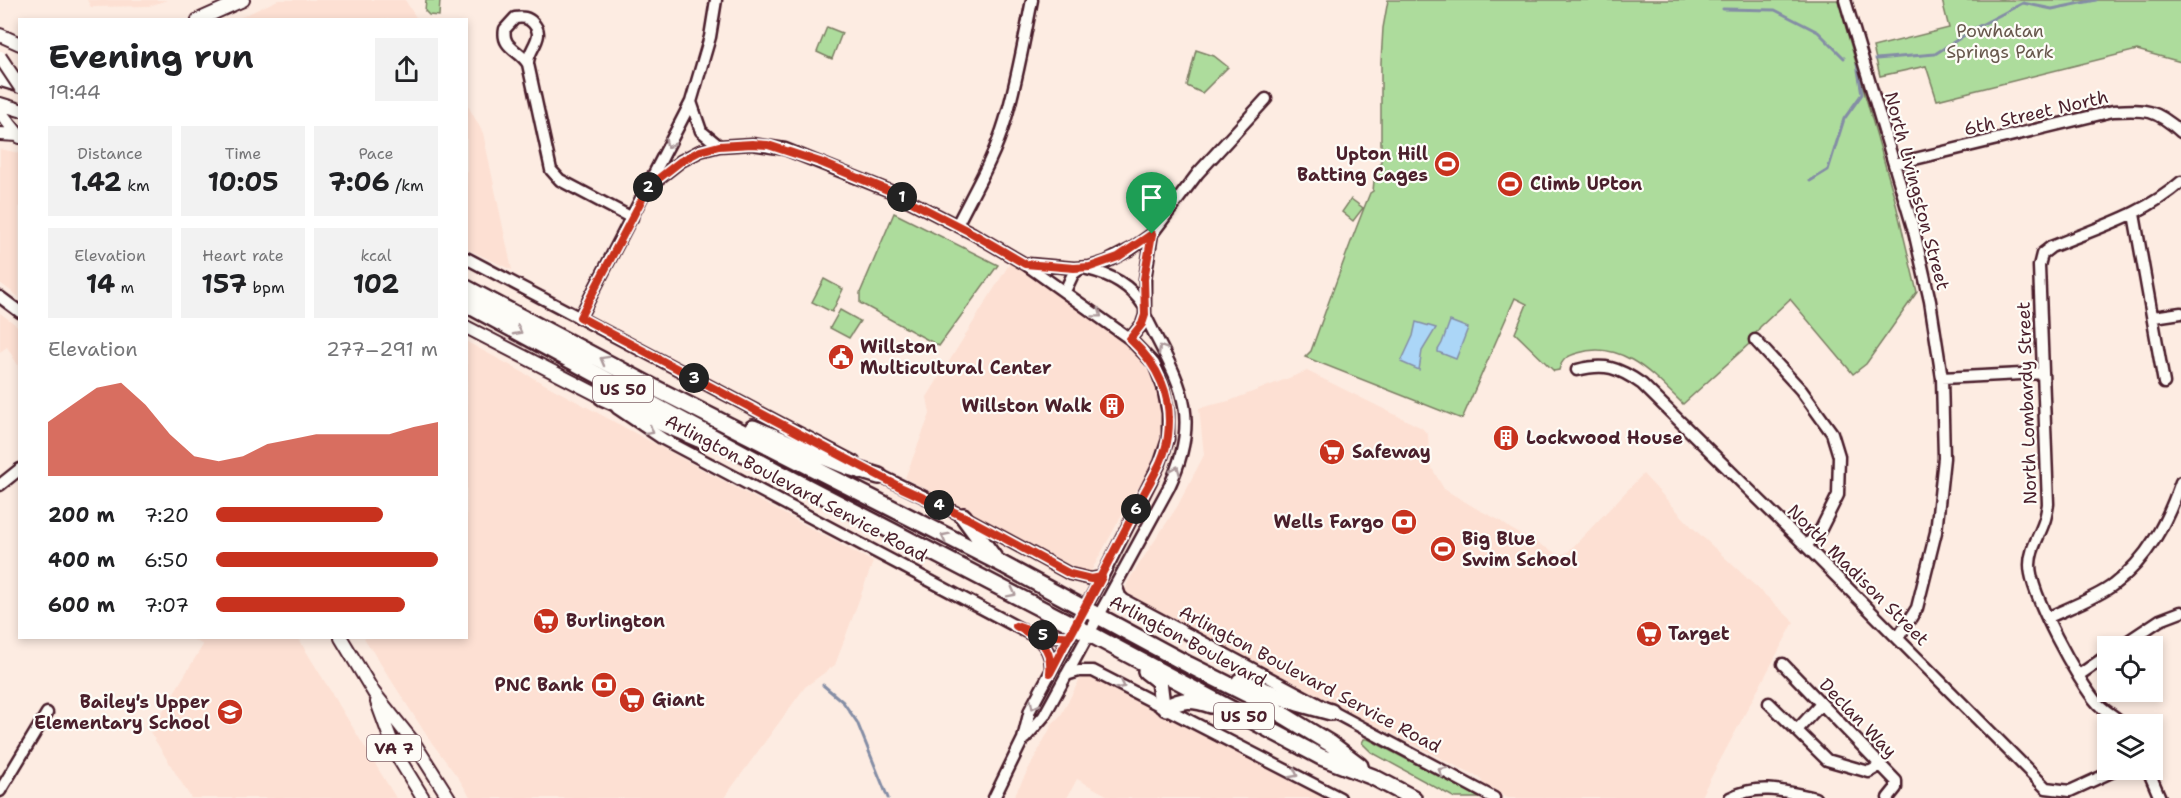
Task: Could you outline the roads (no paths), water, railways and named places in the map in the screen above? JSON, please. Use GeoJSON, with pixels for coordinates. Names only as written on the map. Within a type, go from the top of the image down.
{"type":"FeatureCollection","features":[{"type":"Feature","properties":{"kind":"highway"},"geometry":{"type":"LineString","coordinates":[[0,65],[18,70]]}},
{"type":"Feature","properties":{"kind":"highway"},"geometry":{"type":"LineString","coordinates":[[0,78],[18,85]]}},
{"type":"Feature","properties":{"kind":"highway"},"geometry":{"type":"LineString","coordinates":[[468,283],[565,339]]}},
{"type":"Feature","properties":{"kind":"highway","name":"Arlington Boulevard"},"geometry":{"type":"LineString","coordinates":[[468,289],[653,387],[998,562],[1257,699],[1331,744],[1373,777]]}},
{"type":"Feature","properties":{"kind":"highway","name":"Arlington Boulevard"},"geometry":{"type":"LineString","coordinates":[[468,305],[1078,632],[1117,648],[1321,757],[1373,777],[1413,798]]}},
{"type":"Feature","properties":{"kind":"highway"},"geometry":{"type":"LineString","coordinates":[[653,387],[849,467],[879,476]]}},
{"type":"Feature","properties":{"kind":"highway"},"geometry":{"type":"LineString","coordinates":[[602,397],[780,473]]}},
{"type":"Feature","properties":{"kind":"highway"},"geometry":{"type":"LineString","coordinates":[[963,516],[982,544],[998,562]]}},
{"type":"Feature","properties":{"kind":"highway"},"geometry":{"type":"LineString","coordinates":[[1117,648],[1159,681],[1164,706],[1189,699],[1242,715]]}},
{"type":"Feature","properties":{"kind":"highway"},"geometry":{"type":"LineString","coordinates":[[1189,665],[1226,675],[1298,703],[1331,712]]}},
{"type":"Feature","properties":{"kind":"main road"},"geometry":{"type":"LineString","coordinates":[[202,18],[243,0]]}},
{"type":"Feature","properties":{"kind":"main road"},"geometry":{"type":"LineString","coordinates":[[0,35],[18,43]]}},
{"type":"Feature","properties":{"kind":"main road"},"geometry":{"type":"LineString","coordinates":[[0,57],[18,83]]}},
{"type":"Feature","properties":{"kind":"main road"},"geometry":{"type":"LineString","coordinates":[[0,104],[18,109]]}},
{"type":"Feature","properties":{"kind":"main road"},"geometry":{"type":"LineString","coordinates":[[0,112],[18,135]]}},
{"type":"Feature","properties":{"kind":"main road"},"geometry":{"type":"LineString","coordinates":[[0,134],[18,136]]}},
{"type":"Feature","properties":{"kind":"main road","name":"Arlington Boulevard Service Road"},"geometry":{"type":"LineString","coordinates":[[468,328],[602,397]]}},
{"type":"Feature","properties":{"kind":"main road","name":"VA 7"},"geometry":{"type":"LineString","coordinates":[[342,639],[374,693],[414,742],[449,798]]}},
{"type":"Feature","properties":{"kind":"main road","name":"VA 7"},"geometry":{"type":"LineString","coordinates":[[374,693],[396,754],[423,798]]}},
{"type":"Feature","properties":{"kind":"street"},"geometry":{"type":"LineString","coordinates":[[580,317],[691,102],[710,37],[716,0]]}},
{"type":"Feature","properties":{"kind":"street"},"geometry":{"type":"LineString","coordinates":[[957,225],[982,178],[1005,122],[1032,0]]}},
{"type":"Feature","properties":{"kind":"street","name":"North Livingston Street"},"geometry":{"type":"LineString","coordinates":[[1845,0],[1916,241],[1930,301],[1942,378],[1944,458],[1936,532],[1917,608],[1898,638]]}},
{"type":"Feature","properties":{"kind":"street"},"geometry":{"type":"LineString","coordinates":[[528,64],[549,161],[556,176],[632,218]]}},
{"type":"Feature","properties":{"kind":"street"},"geometry":{"type":"LineString","coordinates":[[1025,264],[1055,268],[1081,268],[1118,257],[1152,234],[1198,174],[1266,99]]}},
{"type":"Feature","properties":{"kind":"street"},"geometry":{"type":"LineString","coordinates":[[691,102],[701,131],[719,146]]}},
{"type":"Feature","properties":{"kind":"street","name":"6th Street North"},"geometry":{"type":"LineString","coordinates":[[1894,164],[2113,111],[2142,109],[2166,118],[2181,132]]}},
{"type":"Feature","properties":{"kind":"street"},"geometry":{"type":"LineString","coordinates":[[649,186],[681,161],[700,151],[719,146],[752,144],[785,149],[890,191],[957,225],[1025,264],[1130,339],[1154,364],[1163,387],[1168,413],[1168,439],[1160,463],[1102,577],[1091,612]]}},
{"type":"Feature","properties":{"kind":"street"},"geometry":{"type":"LineString","coordinates":[[2164,383],[2134,214],[2171,191],[2181,182]]}},
{"type":"Feature","properties":{"kind":"street","name":"North Lombardy Street"},"geometry":{"type":"LineString","coordinates":[[2111,714],[2099,704],[2079,675],[2047,618],[2036,592],[2030,566],[2032,549],[2045,521],[2048,504],[2039,266],[2042,254],[2066,241],[2134,214]]}},
{"type":"Feature","properties":{"kind":"street"},"geometry":{"type":"LineString","coordinates":[[1130,339],[1142,324],[1144,279],[1152,234]]}},
{"type":"Feature","properties":{"kind":"street"},"geometry":{"type":"LineString","coordinates":[[468,259],[1070,574],[1091,579],[1102,577]]}},
{"type":"Feature","properties":{"kind":"street"},"geometry":{"type":"LineString","coordinates":[[1065,291],[1073,274],[1081,268]]}},
{"type":"Feature","properties":{"kind":"street"},"geometry":{"type":"LineString","coordinates":[[994,798],[1023,739],[1030,710],[1050,673],[1091,612],[1116,585],[1177,470],[1185,441],[1182,391],[1137,296],[1113,277],[1081,268]]}},
{"type":"Feature","properties":{"kind":"street"},"geometry":{"type":"LineString","coordinates":[[0,297],[18,310]]}},
{"type":"Feature","properties":{"kind":"street"},"geometry":{"type":"LineString","coordinates":[[2154,317],[2181,313]]}},
{"type":"Feature","properties":{"kind":"street"},"geometry":{"type":"LineString","coordinates":[[1755,340],[1814,407],[1832,433],[1839,456],[1838,495],[1821,529],[1806,546]]}},
{"type":"Feature","properties":{"kind":"street","name":"North Madison Street"},"geometry":{"type":"LineString","coordinates":[[1576,370],[1606,366],[1625,372],[1642,384],[2046,788],[2070,790],[2097,778]]}},
{"type":"Feature","properties":{"kind":"street"},"geometry":{"type":"LineString","coordinates":[[1942,378],[2043,373]]}},
{"type":"Feature","properties":{"kind":"street","name":"Arlington Boulevard Service Road"},"geometry":{"type":"LineString","coordinates":[[602,397],[638,424],[1036,637],[1050,656],[1050,673]]}},
{"type":"Feature","properties":{"kind":"street"},"geometry":{"type":"LineString","coordinates":[[0,485],[18,471]]}},
{"type":"Feature","properties":{"kind":"street"},"geometry":{"type":"LineString","coordinates":[[2047,618],[2113,585],[2151,549],[2171,511],[2181,482]]}},
{"type":"Feature","properties":{"kind":"street","name":"Arlington Boulevard Service Road"},"geometry":{"type":"LineString","coordinates":[[1116,585],[1124,600],[1494,798]]}},
{"type":"Feature","properties":{"kind":"street"},"geometry":{"type":"LineString","coordinates":[[2136,636],[2160,620],[2181,612]]}},
{"type":"Feature","properties":{"kind":"street","name":"Arlington Boulevard Service Road"},"geometry":{"type":"LineString","coordinates":[[1016,626],[1054,637],[1078,632]]}},
{"type":"Feature","properties":{"kind":"street"},"geometry":{"type":"LineString","coordinates":[[1023,739],[1044,716],[1066,675],[1078,632]]}},
{"type":"Feature","properties":{"kind":"street"},"geometry":{"type":"LineString","coordinates":[[2079,675],[2097,663]]}},
{"type":"Feature","properties":{"kind":"street","name":"Declan Way"},"geometry":{"type":"LineString","coordinates":[[1783,664],[1896,781],[1896,788],[1888,798]]}},
{"type":"Feature","properties":{"kind":"street"},"geometry":{"type":"LineString","coordinates":[[1066,675],[1079,671],[1093,671],[1340,798]]}},
{"type":"Feature","properties":{"kind":"street"},"geometry":{"type":"LineString","coordinates":[[1769,703],[1831,763],[1869,772],[1881,765]]}},
{"type":"Feature","properties":{"kind":"street"},"geometry":{"type":"LineString","coordinates":[[1797,730],[1821,704]]}},
{"type":"Feature","properties":{"kind":"street"},"geometry":{"type":"LineString","coordinates":[[0,791],[47,713]]}},
{"type":"Feature","properties":{"kind":"street"},"geometry":{"type":"LineString","coordinates":[[2152,780],[2160,798]]}},
{"type":"Feature","properties":{"kind":"street"},"geometry":{"type":"LineString","coordinates":[[1730,798],[1742,792],[1770,788],[1815,798]]}},
{"type":"Feature","properties":{"kind":"water"},"geometry":{"type":"Polygon","coordinates":[[[1450,321],[1468,328],[1456,359],[1438,352],[1450,321]]]}},
{"type":"Feature","properties":{"kind":"water"},"geometry":{"type":"Polygon","coordinates":[[[1416,322],[1436,328],[1422,351],[1419,370],[1401,362],[1413,336],[1416,322]]]}},
{"type":"Feature","properties":{"kind":"waterway"},"geometry":{"type":"LineString","coordinates":[[1876,59],[1935,54],[1979,26],[2023,3],[2052,9],[2096,0]]}},
{"type":"Feature","properties":{"kind":"waterway"},"geometry":{"type":"LineString","coordinates":[[1723,9],[1775,10],[1818,32],[1844,58]]}},
{"type":"Feature","properties":{"kind":"waterway"},"geometry":{"type":"LineString","coordinates":[[1810,181],[1828,170],[1844,119],[1862,94],[1857,64]]}},
{"type":"Feature","properties":{"kind":"waterway"},"geometry":{"type":"LineString","coordinates":[[823,685],[843,702],[857,722],[888,798]]}},
{"type":"Feature","properties":{"kind":"place","name":"Upton Hill Batting Cages"},"geometry":{"type":"Point","coordinates":[1447,164]}},
{"type":"Feature","properties":{"kind":"place","name":"Climb UPton"},"geometry":{"type":"Point","coordinates":[1510,184]}},
{"type":"Feature","properties":{"kind":"place","name":"Willston Multicultural Center"},"geometry":{"type":"Point","coordinates":[841,357]}},
{"type":"Feature","properties":{"kind":"place","name":"Willston Walk"},"geometry":{"type":"Point","coordinates":[1112,406]}},
{"type":"Feature","properties":{"kind":"place","name":"Lockwood House"},"geometry":{"type":"Point","coordinates":[1506,438]}},
{"type":"Feature","properties":{"kind":"place","name":"Safeway"},"geometry":{"type":"Point","coordinates":[1332,452]}},
{"type":"Feature","properties":{"kind":"place","name":"Wells Fargo"},"geometry":{"type":"Point","coordinates":[1404,522]}},
{"type":"Feature","properties":{"kind":"place","name":"Big Blue Swim School"},"geometry":{"type":"Point","coordinates":[1443,549]}},
{"type":"Feature","properties":{"kind":"place","name":"Burlington"},"geometry":{"type":"Point","coordinates":[546,621]}},
{"type":"Feature","properties":{"kind":"place","name":"Target"},"geometry":{"type":"Point","coordinates":[1649,634]}},
{"type":"Feature","properties":{"kind":"place","name":"PNC Bank"},"geometry":{"type":"Point","coordinates":[604,685]}},
{"type":"Feature","properties":{"kind":"place","name":"Giant"},"geometry":{"type":"Point","coordinates":[632,700]}},
{"type":"Feature","properties":{"kind":"place","name":"Bailey's Upper Elementary School"},"geometry":{"type":"Point","coordinates":[230,712]}},
{"type":"Feature","properties":{"kind":"park label","name":"Powhatan Springs Park"},"geometry":{"type":"Point","coordinates":[2000,42]}}]}
